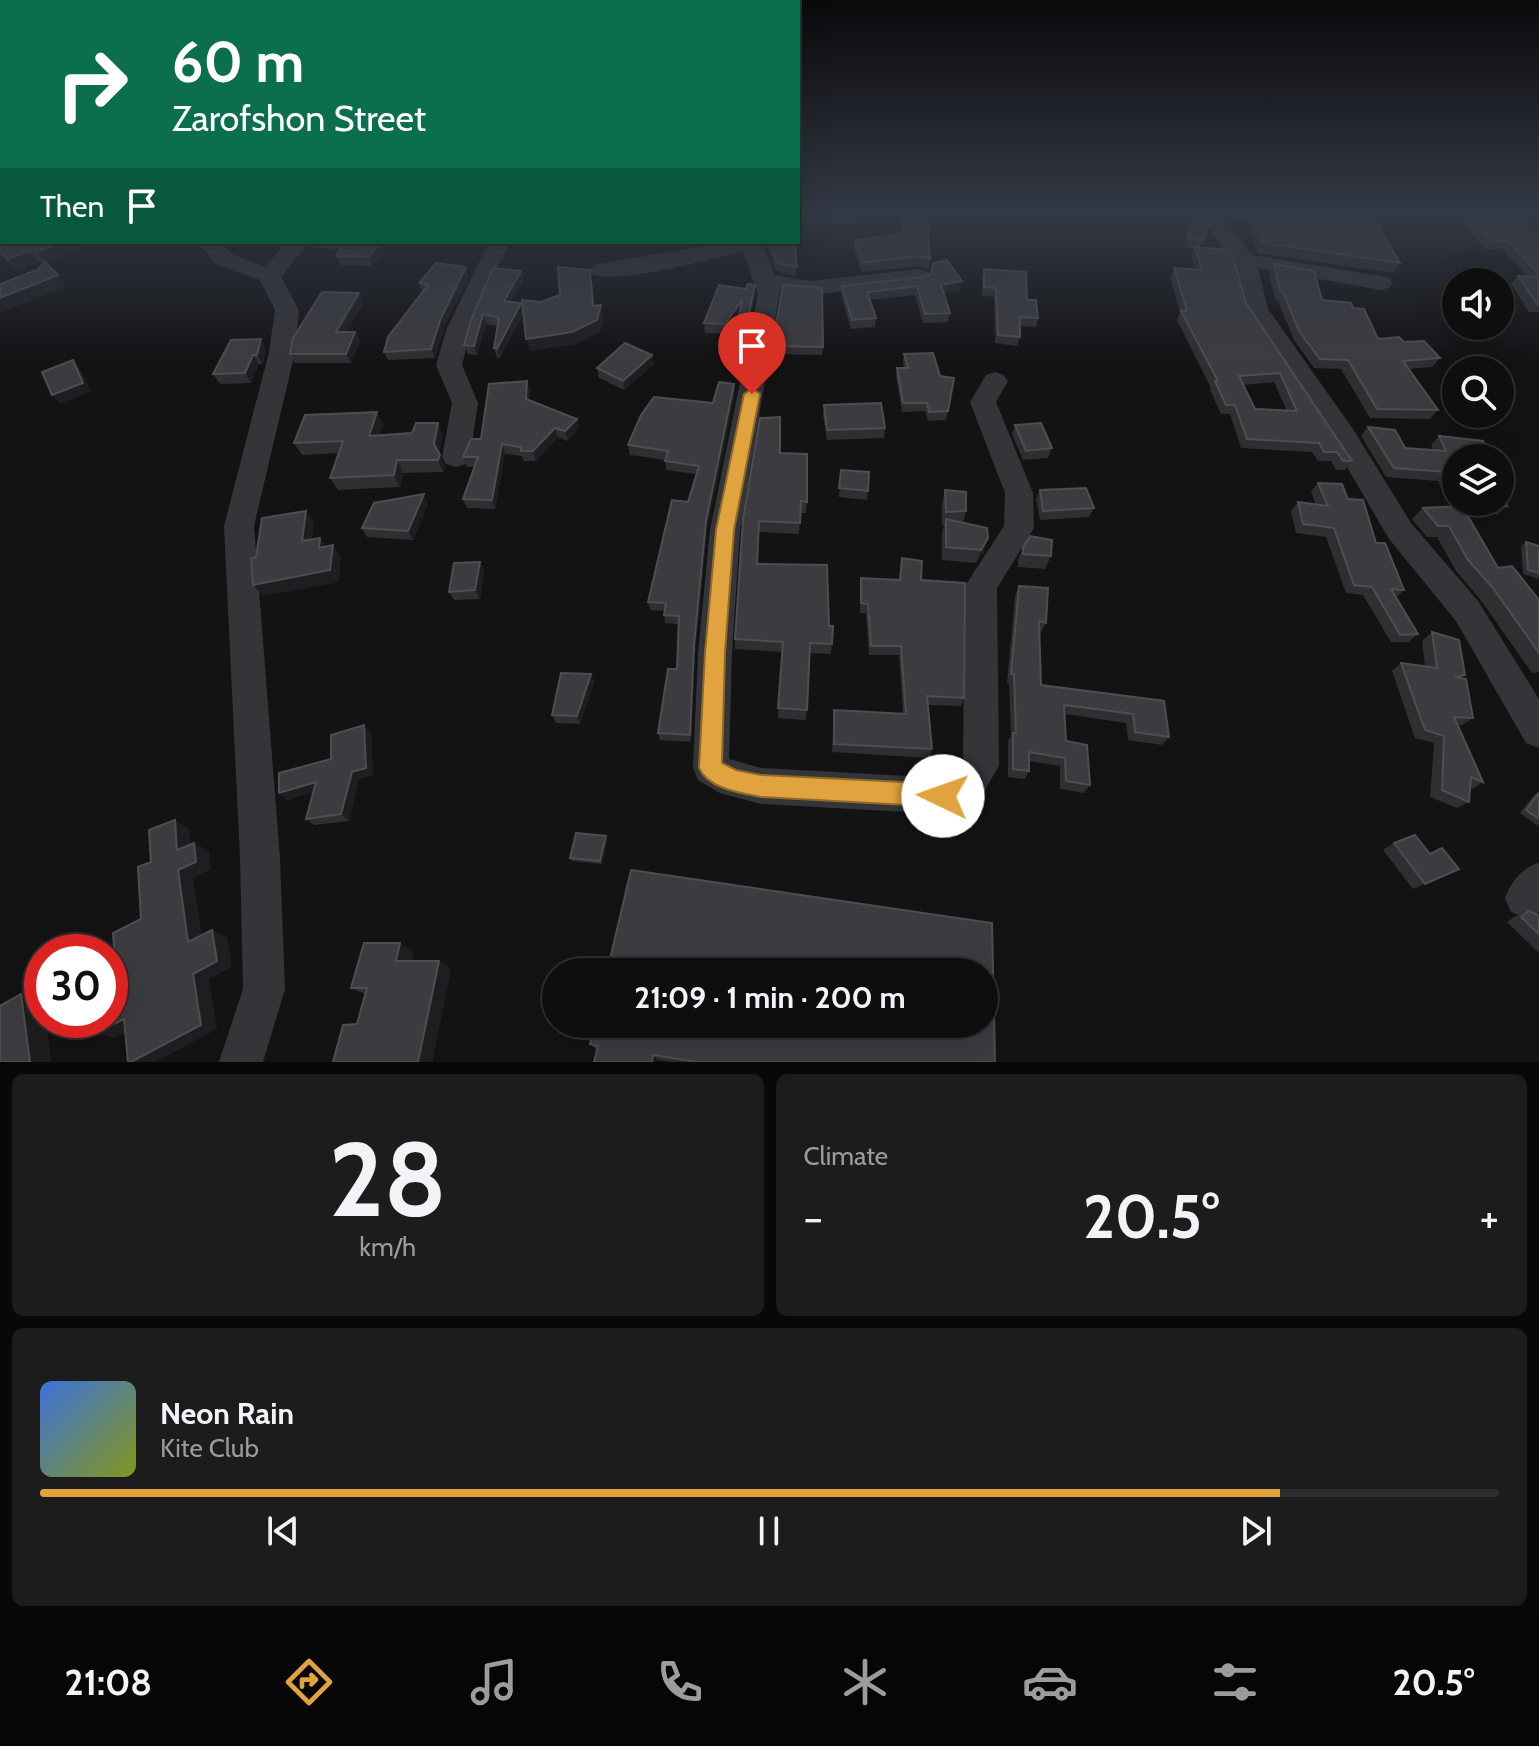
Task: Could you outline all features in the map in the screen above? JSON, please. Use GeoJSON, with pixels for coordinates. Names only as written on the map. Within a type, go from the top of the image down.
{"type":"FeatureCollection","features":[{"type":"Feature","properties":{"kind":"street"},"geometry":{"type":"LineString","coordinates":[[231,262],[269,276],[287,310],[282,352],[239,526],[260,858],[264,989],[241,1062]]}},
{"type":"Feature","properties":{"kind":"street"},"geometry":{"type":"LineString","coordinates":[[269,276],[281,262]]}},
{"type":"Feature","properties":{"kind":"street"},"geometry":{"type":"LineString","coordinates":[[456,457],[465,403],[449,365],[459,328],[489,262]]}},
{"type":"Feature","properties":{"kind":"street"},"geometry":{"type":"LineString","coordinates":[[601,270],[660,262]]}},
{"type":"Feature","properties":{"kind":"street"},"geometry":{"type":"LineString","coordinates":[[758,262],[770,294],[725,530],[715,653],[711,768],[733,780],[761,786],[943,796],[967,785],[981,766],[981,586],[1019,528],[1019,493],[1001,456],[983,402],[995,381]]}},
{"type":"Feature","properties":{"kind":"street"},"geometry":{"type":"LineString","coordinates":[[857,262],[861,284]]}},
{"type":"Feature","properties":{"kind":"street"},"geometry":{"type":"LineString","coordinates":[[1245,262],[1256,310],[1343,436],[1400,531],[1467,611],[1539,731]]}},
{"type":"Feature","properties":{"kind":"street"},"geometry":{"type":"LineString","coordinates":[[1259,262],[1381,283]]}},
{"type":"Feature","properties":{"kind":"street"},"geometry":{"type":"LineString","coordinates":[[765,281],[811,288],[919,276]]}},
{"type":"Feature","properties":{"kind":"building"},"geometry":{"type":"Polygon","coordinates":[[[45,262],[58,275],[0,298],[0,284],[39,269],[45,262]]]}},
{"type":"Feature","properties":{"kind":"building"},"geometry":{"type":"Polygon","coordinates":[[[797,262],[797,267],[777,263],[797,262]]]}},
{"type":"Feature","properties":{"kind":"building"},"geometry":{"type":"Polygon","coordinates":[[[948,262],[962,281],[941,285],[950,313],[925,314],[917,286],[867,292],[876,318],[852,320],[842,286],[921,277],[931,274],[933,263],[948,262]]]}},
{"type":"Feature","properties":{"kind":"building"},"geometry":{"type":"Polygon","coordinates":[[[1199,262],[1234,262],[1246,303],[1352,461],[1343,461],[1337,452],[1324,452],[1319,443],[1247,439],[1235,405],[1226,405],[1215,381],[1218,381],[1181,311],[1187,311],[1174,268],[1202,270],[1199,262]],[[1280,373],[1239,376],[1255,409],[1297,411],[1280,373]]]}},
{"type":"Feature","properties":{"kind":"building"},"geometry":{"type":"Polygon","coordinates":[[[1527,262],[1539,262],[1539,275],[1527,262]]]}},
{"type":"Feature","properties":{"kind":"building"},"geometry":{"type":"Polygon","coordinates":[[[436,263],[466,267],[441,318],[431,349],[384,352],[388,337],[428,285],[419,283],[436,263]]]}},
{"type":"Feature","properties":{"kind":"building"},"geometry":{"type":"Polygon","coordinates":[[[1274,264],[1314,271],[1322,300],[1351,303],[1353,308],[1364,309],[1378,339],[1399,337],[1404,342],[1424,341],[1440,358],[1403,361],[1438,410],[1377,409],[1348,360],[1320,359],[1299,331],[1280,291],[1274,264]]]}},
{"type":"Feature","properties":{"kind":"building"},"geometry":{"type":"Polygon","coordinates":[[[558,267],[590,270],[593,306],[601,305],[597,320],[572,332],[526,339],[522,300],[541,302],[560,295],[558,267]]]}},
{"type":"Feature","properties":{"kind":"building"},"geometry":{"type":"Polygon","coordinates":[[[493,268],[521,271],[504,301],[521,303],[497,349],[494,348],[499,318],[483,314],[474,346],[464,345],[471,320],[493,268]]]}},
{"type":"Feature","properties":{"kind":"building"},"geometry":{"type":"Polygon","coordinates":[[[984,269],[1026,272],[1027,300],[1036,300],[1038,318],[1020,317],[1020,337],[998,335],[996,288],[984,287],[984,269]]]}},
{"type":"Feature","properties":{"kind":"building"},"geometry":{"type":"Polygon","coordinates":[[[1518,276],[1539,277],[1539,304],[1537,304],[1518,276]]]}},
{"type":"Feature","properties":{"kind":"building"},"geometry":{"type":"Polygon","coordinates":[[[748,284],[755,285],[743,340],[735,339],[742,300],[725,324],[704,323],[719,285],[746,289],[748,284]]]}},
{"type":"Feature","properties":{"kind":"building"},"geometry":{"type":"Polygon","coordinates":[[[783,285],[822,288],[823,347],[772,346],[783,285]]]}},
{"type":"Feature","properties":{"kind":"building"},"geometry":{"type":"Polygon","coordinates":[[[322,292],[359,293],[336,332],[355,332],[346,354],[290,354],[293,338],[322,292]]]}},
{"type":"Feature","properties":{"kind":"building"},"geometry":{"type":"Polygon","coordinates":[[[261,339],[257,355],[253,355],[245,373],[213,374],[231,340],[261,339]]]}},
{"type":"Feature","properties":{"kind":"building"},"geometry":{"type":"Polygon","coordinates":[[[625,343],[652,355],[623,381],[597,368],[625,343]]]}},
{"type":"Feature","properties":{"kind":"building"},"geometry":{"type":"Polygon","coordinates":[[[933,353],[940,376],[954,378],[948,411],[929,412],[927,403],[903,403],[897,368],[908,368],[904,354],[933,353]]]}},
{"type":"Feature","properties":{"kind":"building"},"geometry":{"type":"Polygon","coordinates":[[[73,360],[83,383],[52,395],[42,372],[73,360]]]}},
{"type":"Feature","properties":{"kind":"building"},"geometry":{"type":"Polygon","coordinates":[[[527,381],[526,399],[577,419],[565,431],[555,428],[533,451],[521,451],[521,447],[502,444],[492,500],[463,499],[478,457],[463,457],[471,439],[481,439],[489,384],[527,381]]]}},
{"type":"Feature","properties":{"kind":"building"},"geometry":{"type":"Polygon","coordinates":[[[719,382],[734,384],[706,521],[694,645],[690,735],[658,733],[668,669],[677,669],[679,616],[664,615],[666,603],[648,602],[672,500],[688,502],[699,466],[665,461],[668,451],[628,445],[641,415],[654,397],[713,403],[719,382]]]}},
{"type":"Feature","properties":{"kind":"building"},"geometry":{"type":"Polygon","coordinates":[[[881,403],[885,428],[827,430],[824,405],[881,403]]]}},
{"type":"Feature","properties":{"kind":"building"},"geometry":{"type":"Polygon","coordinates":[[[377,412],[369,436],[412,433],[416,423],[438,423],[434,444],[440,455],[438,460],[397,460],[394,475],[330,478],[343,441],[294,443],[305,415],[377,412]]]}},
{"type":"Feature","properties":{"kind":"building"},"geometry":{"type":"Polygon","coordinates":[[[780,417],[780,453],[807,454],[807,502],[801,501],[800,523],[759,521],[757,564],[827,565],[832,644],[810,643],[807,710],[778,708],[783,642],[735,639],[743,519],[760,418],[780,417]]]}},
{"type":"Feature","properties":{"kind":"building"},"geometry":{"type":"Polygon","coordinates":[[[1041,423],[1052,448],[1026,451],[1015,425],[1041,423]]]}},
{"type":"Feature","properties":{"kind":"building"},"geometry":{"type":"Polygon","coordinates":[[[1368,427],[1395,430],[1405,448],[1442,451],[1442,472],[1394,468],[1368,427]]]}},
{"type":"Feature","properties":{"kind":"building"},"geometry":{"type":"Polygon","coordinates":[[[1439,436],[1483,441],[1484,444],[1443,444],[1439,436]]]}},
{"type":"Feature","properties":{"kind":"building"},"geometry":{"type":"Polygon","coordinates":[[[841,470],[869,472],[868,491],[839,488],[841,470]]]}},
{"type":"Feature","properties":{"kind":"building"},"geometry":{"type":"Polygon","coordinates":[[[1318,483],[1342,484],[1348,499],[1363,500],[1376,543],[1385,543],[1404,590],[1391,589],[1418,634],[1400,635],[1372,587],[1354,585],[1334,528],[1303,524],[1298,502],[1328,506],[1318,483]]]}},
{"type":"Feature","properties":{"kind":"building"},"geometry":{"type":"Polygon","coordinates":[[[1086,488],[1094,508],[1043,511],[1040,490],[1086,488]]]}},
{"type":"Feature","properties":{"kind":"building"},"geometry":{"type":"Polygon","coordinates":[[[945,490],[966,492],[966,511],[946,512],[945,490]]]}},
{"type":"Feature","properties":{"kind":"building"},"geometry":{"type":"Polygon","coordinates":[[[424,494],[408,531],[362,528],[374,503],[424,494]]]}},
{"type":"Feature","properties":{"kind":"building"},"geometry":{"type":"Polygon","coordinates":[[[1442,507],[1442,516],[1468,516],[1498,568],[1512,566],[1539,600],[1539,653],[1493,588],[1468,560],[1449,526],[1438,526],[1423,508],[1442,507]]]}},
{"type":"Feature","properties":{"kind":"building"},"geometry":{"type":"Polygon","coordinates":[[[306,511],[302,541],[320,538],[319,548],[333,545],[330,570],[253,585],[251,559],[256,557],[262,518],[306,511]]]}},
{"type":"Feature","properties":{"kind":"building"},"geometry":{"type":"Polygon","coordinates":[[[946,519],[987,528],[988,538],[981,550],[946,547],[946,519]]]}},
{"type":"Feature","properties":{"kind":"building"},"geometry":{"type":"Polygon","coordinates":[[[1030,536],[1052,540],[1051,556],[1023,554],[1023,547],[1030,536]]]}},
{"type":"Feature","properties":{"kind":"building"},"geometry":{"type":"Polygon","coordinates":[[[1526,542],[1539,546],[1539,573],[1528,570],[1526,542]]]}},
{"type":"Feature","properties":{"kind":"building"},"geometry":{"type":"Polygon","coordinates":[[[902,558],[922,561],[921,580],[965,583],[964,698],[927,696],[932,749],[834,744],[834,710],[906,714],[901,646],[871,646],[868,604],[861,603],[861,578],[900,580],[902,558]]]}},
{"type":"Feature","properties":{"kind":"building"},"geometry":{"type":"Polygon","coordinates":[[[480,562],[475,590],[449,592],[454,563],[480,562]]]}},
{"type":"Feature","properties":{"kind":"building"},"geometry":{"type":"Polygon","coordinates":[[[1019,586],[1048,588],[1046,623],[1039,621],[1041,685],[1164,701],[1169,737],[1135,732],[1133,714],[1064,705],[1066,741],[1087,745],[1090,785],[1066,781],[1065,758],[1029,752],[1029,771],[1013,769],[1013,733],[1016,733],[1014,674],[1011,674],[1019,586]]]}},
{"type":"Feature","properties":{"kind":"building"},"geometry":{"type":"Polygon","coordinates":[[[1432,632],[1459,640],[1465,675],[1455,677],[1466,679],[1473,718],[1454,717],[1483,782],[1471,777],[1469,802],[1442,790],[1444,736],[1425,730],[1401,663],[1437,668],[1432,632]]]}},
{"type":"Feature","properties":{"kind":"building"},"geometry":{"type":"Polygon","coordinates":[[[561,673],[591,674],[577,716],[552,715],[561,673]]]}},
{"type":"Feature","properties":{"kind":"building"},"geometry":{"type":"Polygon","coordinates":[[[364,725],[366,768],[352,772],[341,814],[306,819],[316,782],[279,793],[279,773],[331,759],[331,735],[364,725]]]}},
{"type":"Feature","properties":{"kind":"building"},"geometry":{"type":"Polygon","coordinates":[[[1539,793],[1539,819],[1526,810],[1539,793]]]}},
{"type":"Feature","properties":{"kind":"building"},"geometry":{"type":"Polygon","coordinates":[[[175,820],[177,850],[194,843],[196,862],[178,870],[188,942],[212,930],[217,961],[193,974],[201,1025],[128,1062],[128,934],[113,933],[141,919],[138,867],[151,862],[149,830],[175,820]]]}},
{"type":"Feature","properties":{"kind":"building"},"geometry":{"type":"Polygon","coordinates":[[[576,833],[606,836],[600,861],[570,858],[576,833]]]}},
{"type":"Feature","properties":{"kind":"building"},"geometry":{"type":"Polygon","coordinates":[[[1415,835],[1430,854],[1442,848],[1459,869],[1425,884],[1394,843],[1415,835]]]}},
{"type":"Feature","properties":{"kind":"building"},"geometry":{"type":"Polygon","coordinates":[[[631,870],[992,923],[993,958],[610,958],[631,870]]]}},
{"type":"Feature","properties":{"kind":"building"},"geometry":{"type":"Polygon","coordinates":[[[1528,911],[1539,915],[1539,934],[1521,917],[1528,911]]]}},
{"type":"Feature","properties":{"kind":"building"},"geometry":{"type":"Polygon","coordinates":[[[364,943],[400,943],[396,961],[439,961],[418,1062],[333,1062],[343,1025],[357,1024],[367,988],[351,988],[364,943]]]}},
{"type":"Feature","properties":{"kind":"building"},"geometry":{"type":"Polygon","coordinates":[[[21,994],[24,1038],[27,1038],[30,1062],[0,1062],[0,1006],[21,994]]]}},
{"type":"Feature","properties":{"kind":"building"},"geometry":{"type":"Polygon","coordinates":[[[592,1038],[994,1038],[995,1062],[697,1062],[653,1055],[652,1062],[594,1062],[598,1046],[590,1044],[592,1038]]]}},
{"type":"Feature","properties":{"kind":"route"},"geometry":{"type":"LineString","coordinates":[[752,394],[725,530],[715,653],[711,768],[733,780],[761,786],[943,796]]}}]}
